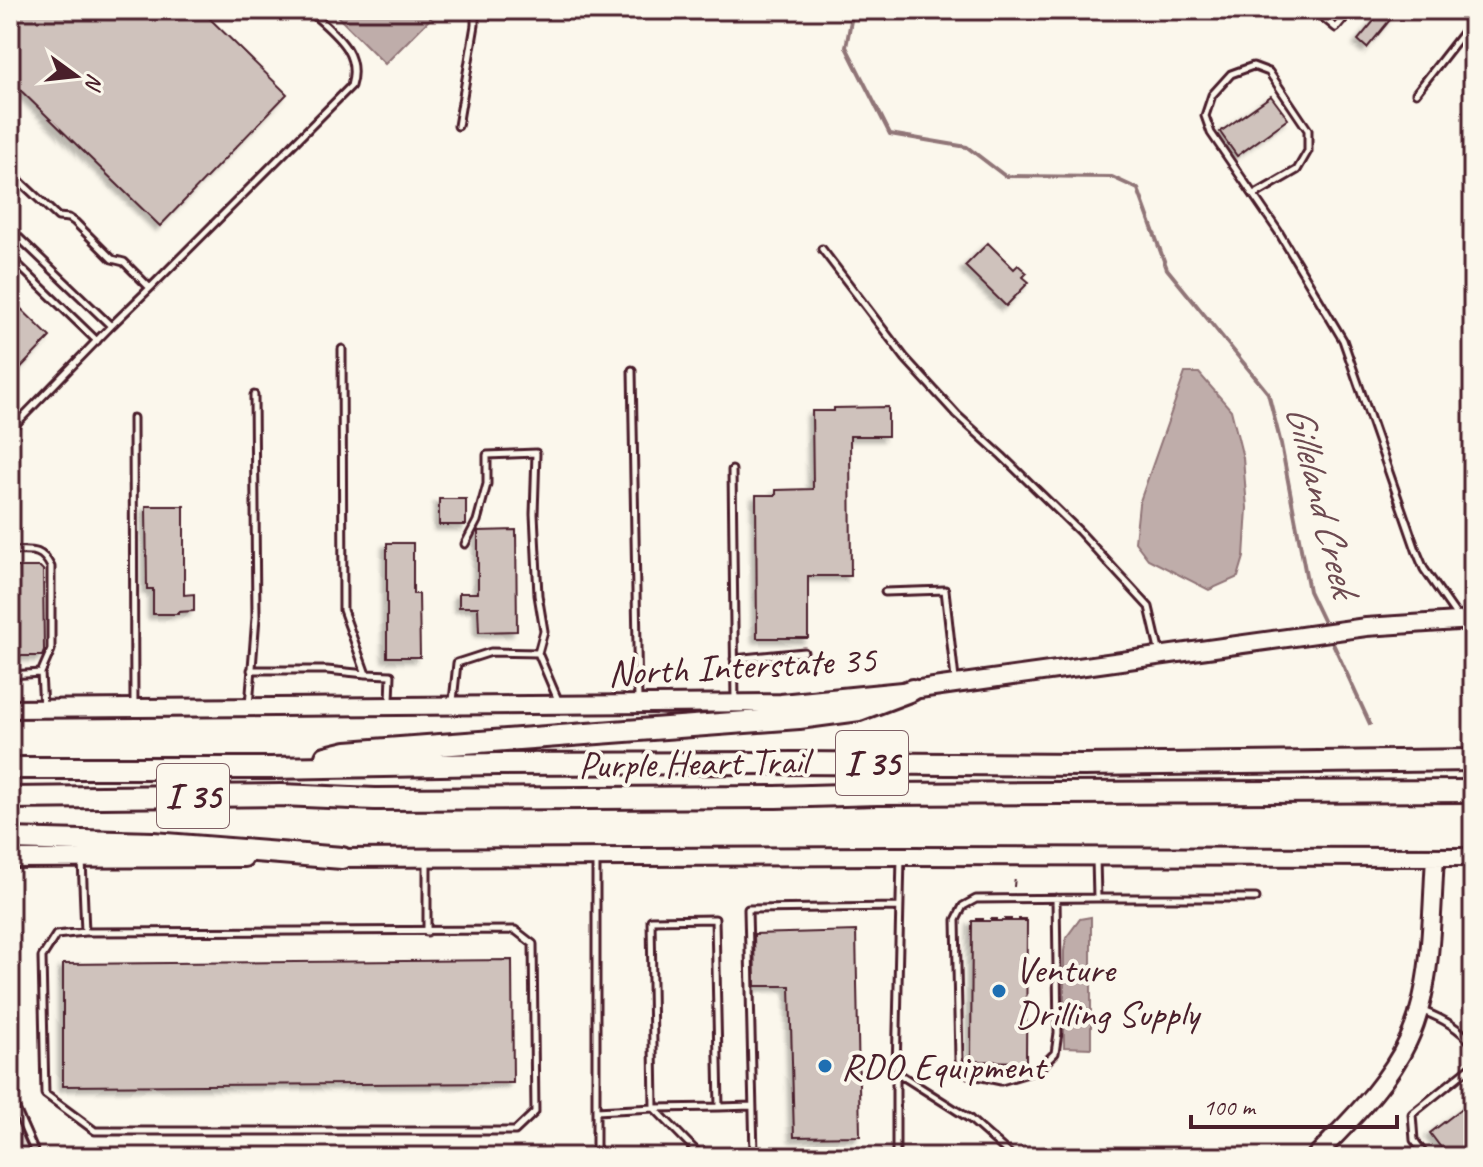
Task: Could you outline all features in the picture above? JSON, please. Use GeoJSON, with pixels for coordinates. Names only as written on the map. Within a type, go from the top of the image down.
{"type":"FeatureCollection","features":[{"type":"Feature","properties":{"kind":"highway"},"geometry":{"type":"LineString","coordinates":[[270,768],[347,752],[799,718],[859,710],[912,690]]}},
{"type":"Feature","properties":{"kind":"highway","name":"Purple Heart Trail"},"geometry":{"type":"LineString","coordinates":[[10,765],[270,768],[719,763],[1083,765],[1473,760]]}},
{"type":"Feature","properties":{"kind":"highway","name":"Purple Heart Trail"},"geometry":{"type":"LineString","coordinates":[[10,798],[265,795],[375,799],[1473,791]]}},
{"type":"Feature","properties":{"kind":"highway"},"geometry":{"type":"LineString","coordinates":[[10,839],[153,843],[342,858]]}},
{"type":"Feature","properties":{"kind":"main road","name":"North Interstate 35"},"geometry":{"type":"LineString","coordinates":[[10,709],[781,703],[912,690],[1366,627],[1466,620]]}},
{"type":"Feature","properties":{"kind":"main road"},"geometry":{"type":"LineString","coordinates":[[10,859],[1473,857]]}},
{"type":"Feature","properties":{"kind":"main road"},"geometry":{"type":"LineString","coordinates":[[1315,1157],[1388,1075],[1408,1041],[1425,988],[1435,858]]}},
{"type":"Feature","properties":{"kind":"lane"},"geometry":{"type":"LineString","coordinates":[[10,430],[351,86],[354,76],[352,56],[309,10]]}},
{"type":"Feature","properties":{"kind":"lane"},"geometry":{"type":"LineString","coordinates":[[458,126],[475,10]]}},
{"type":"Feature","properties":{"kind":"lane"},"geometry":{"type":"LineString","coordinates":[[1314,10],[1336,28],[1351,10]]}},
{"type":"Feature","properties":{"kind":"lane"},"geometry":{"type":"LineString","coordinates":[[1416,93],[1473,20]]}},
{"type":"Feature","properties":{"kind":"lane"},"geometry":{"type":"LineString","coordinates":[[1254,195],[1297,170],[1308,151],[1308,130],[1269,72],[1253,66],[1231,74],[1212,95],[1205,116],[1211,133],[1278,231],[1343,340],[1424,569],[1466,620]]}},
{"type":"Feature","properties":{"kind":"lane"},"geometry":{"type":"LineString","coordinates":[[10,172],[58,217],[75,222],[112,259],[124,262],[150,288]]}},
{"type":"Feature","properties":{"kind":"lane"},"geometry":{"type":"LineString","coordinates":[[10,229],[111,326]]}},
{"type":"Feature","properties":{"kind":"lane"},"geometry":{"type":"LineString","coordinates":[[822,249],[905,358],[957,415],[1079,531],[1149,607],[1160,655]]}},
{"type":"Feature","properties":{"kind":"lane"},"geometry":{"type":"LineString","coordinates":[[10,257],[97,341]]}},
{"type":"Feature","properties":{"kind":"lane"},"geometry":{"type":"LineString","coordinates":[[342,349],[343,610],[366,674]]}},
{"type":"Feature","properties":{"kind":"lane"},"geometry":{"type":"LineString","coordinates":[[632,370],[638,704]]}},
{"type":"Feature","properties":{"kind":"lane"},"geometry":{"type":"LineString","coordinates":[[249,707],[256,617],[254,395]]}},
{"type":"Feature","properties":{"kind":"lane"},"geometry":{"type":"LineString","coordinates":[[133,418],[134,707]]}},
{"type":"Feature","properties":{"kind":"lane"},"geometry":{"type":"LineString","coordinates":[[465,544],[477,521],[487,484],[487,455],[536,453],[534,514],[538,595],[544,631],[538,653],[561,705]]}},
{"type":"Feature","properties":{"kind":"lane"},"geometry":{"type":"LineString","coordinates":[[732,470],[735,703]]}},
{"type":"Feature","properties":{"kind":"lane"},"geometry":{"type":"LineString","coordinates":[[10,551],[37,551],[46,556],[51,567],[51,650],[41,673],[43,708]]}},
{"type":"Feature","properties":{"kind":"lane"},"geometry":{"type":"LineString","coordinates":[[885,592],[945,590],[955,684]]}},
{"type":"Feature","properties":{"kind":"lane"},"geometry":{"type":"LineString","coordinates":[[452,706],[457,663],[491,652],[538,653]]}},
{"type":"Feature","properties":{"kind":"lane"},"geometry":{"type":"LineString","coordinates":[[734,659],[804,652]]}},
{"type":"Feature","properties":{"kind":"lane"},"geometry":{"type":"LineString","coordinates":[[251,670],[327,670],[391,675],[390,706]]}},
{"type":"Feature","properties":{"kind":"lane"},"geometry":{"type":"LineString","coordinates":[[10,675],[41,673]]}},
{"type":"Feature","properties":{"kind":"lane"},"geometry":{"type":"LineString","coordinates":[[719,1107],[715,919],[651,920],[654,1108],[700,1155],[896,1156],[901,856]]}},
{"type":"Feature","properties":{"kind":"lane"},"geometry":{"type":"LineString","coordinates":[[427,857],[427,932]]}},
{"type":"Feature","properties":{"kind":"lane"},"geometry":{"type":"LineString","coordinates":[[1096,857],[1097,898]]}},
{"type":"Feature","properties":{"kind":"lane"},"geometry":{"type":"LineString","coordinates":[[596,858],[596,1157]]}},
{"type":"Feature","properties":{"kind":"lane"},"geometry":{"type":"LineString","coordinates":[[82,859],[85,932]]}},
{"type":"Feature","properties":{"kind":"lane"},"geometry":{"type":"LineString","coordinates":[[1056,898],[1058,1033],[1055,1053],[1038,1070],[1001,1081],[968,1074],[959,1060],[956,920],[963,906],[976,899],[1056,898],[1256,898]]}},
{"type":"Feature","properties":{"kind":"lane"},"geometry":{"type":"LineString","coordinates":[[754,1154],[748,909],[899,907]]}},
{"type":"Feature","properties":{"kind":"lane"},"geometry":{"type":"LineString","coordinates":[[515,930],[533,944],[535,1112],[515,1131],[95,1131],[45,1094],[42,957],[56,935],[85,932],[515,930]]}},
{"type":"Feature","properties":{"kind":"lane"},"geometry":{"type":"LineString","coordinates":[[1419,1009],[1442,1018],[1473,1045]]}},
{"type":"Feature","properties":{"kind":"lane"},"geometry":{"type":"LineString","coordinates":[[1426,1157],[1414,1140],[1412,1114],[1473,1065]]}},
{"type":"Feature","properties":{"kind":"lane"},"geometry":{"type":"LineString","coordinates":[[896,1072],[970,1119],[1013,1157]]}},
{"type":"Feature","properties":{"kind":"lane"},"geometry":{"type":"LineString","coordinates":[[10,1096],[37,1157]]}},
{"type":"Feature","properties":{"kind":"lane"},"geometry":{"type":"LineString","coordinates":[[596,1111],[752,1106]]}},
{"type":"Feature","properties":{"kind":"path"},"geometry":{"type":"LineString","coordinates":[[1014,889],[1015,876]]}},
{"type":"Feature","properties":{"kind":"path"},"geometry":{"type":"LineString","coordinates":[[976,919],[1028,919]]}},
{"type":"Feature","properties":{"kind":"shaded area"},"geometry":{"type":"Polygon","coordinates":[[[331,10],[425,10],[432,17],[385,64],[331,10]]]}},
{"type":"Feature","properties":{"kind":"shaded area"},"geometry":{"type":"Polygon","coordinates":[[[1185,373],[1199,373],[1231,410],[1243,458],[1247,508],[1244,557],[1238,577],[1209,590],[1148,559],[1135,542],[1139,504],[1185,373]]]}},
{"type":"Feature","properties":{"kind":"shaded area"},"geometry":{"type":"Polygon","coordinates":[[[1091,917],[1091,1048],[1064,1047],[1066,938],[1080,919],[1091,917]]]}},
{"type":"Feature","properties":{"kind":"shaded area"},"geometry":{"type":"Polygon","coordinates":[[[10,1082],[41,1157],[10,1157],[10,1082]]]}},
{"type":"Feature","properties":{"kind":"building"},"geometry":{"type":"Polygon","coordinates":[[[10,10],[201,10],[287,94],[160,226],[10,80],[10,10]]]}},
{"type":"Feature","properties":{"kind":"building"},"geometry":{"type":"Polygon","coordinates":[[[1383,10],[1398,10],[1367,48],[1358,40],[1383,10]]]}},
{"type":"Feature","properties":{"kind":"building"},"geometry":{"type":"Polygon","coordinates":[[[1271,96],[1288,119],[1237,156],[1220,132],[1271,96]]]}},
{"type":"Feature","properties":{"kind":"building"},"geometry":{"type":"Polygon","coordinates":[[[988,243],[1014,269],[1018,265],[1027,273],[1023,277],[1029,282],[1006,306],[965,266],[988,243]]]}},
{"type":"Feature","properties":{"kind":"building"},"geometry":{"type":"Polygon","coordinates":[[[10,298],[50,337],[10,379],[10,298]]]}},
{"type":"Feature","properties":{"kind":"building"},"geometry":{"type":"Polygon","coordinates":[[[888,407],[888,436],[850,436],[851,576],[808,576],[808,638],[757,638],[756,495],[776,495],[776,490],[813,489],[812,411],[888,407]]]}},
{"type":"Feature","properties":{"kind":"building"},"geometry":{"type":"Polygon","coordinates":[[[439,499],[466,499],[466,525],[439,525],[439,499]]]}},
{"type":"Feature","properties":{"kind":"building"},"geometry":{"type":"Polygon","coordinates":[[[146,506],[184,506],[184,595],[194,594],[194,611],[153,614],[153,589],[147,589],[146,506]]]}},
{"type":"Feature","properties":{"kind":"building"},"geometry":{"type":"Polygon","coordinates":[[[516,530],[517,631],[479,632],[478,607],[459,607],[459,593],[478,593],[478,531],[516,530]]]}},
{"type":"Feature","properties":{"kind":"building"},"geometry":{"type":"Polygon","coordinates":[[[387,543],[413,543],[413,594],[419,594],[420,657],[387,657],[387,543]]]}},
{"type":"Feature","properties":{"kind":"building"},"geometry":{"type":"Polygon","coordinates":[[[10,567],[40,567],[43,570],[42,656],[10,656],[10,567]]]}},
{"type":"Feature","properties":{"kind":"building","name":"Venture Drilling Supply"},"geometry":{"type":"Polygon","coordinates":[[[972,921],[1027,921],[1026,1062],[971,1061],[972,921]]]}},
{"type":"Feature","properties":{"kind":"building","name":"RDO Equipment"},"geometry":{"type":"Polygon","coordinates":[[[856,931],[860,1136],[794,1137],[790,986],[755,986],[754,934],[856,931]]]}},
{"type":"Feature","properties":{"kind":"building"},"geometry":{"type":"Polygon","coordinates":[[[512,960],[513,1083],[63,1086],[63,964],[512,960]]]}},
{"type":"Feature","properties":{"kind":"building"},"geometry":{"type":"Polygon","coordinates":[[[1473,1100],[1473,1157],[1448,1157],[1430,1133],[1473,1100]]]}},
{"type":"Feature","properties":{"kind":"waterway","name":"Gilleland Creek"},"geometry":{"type":"LineString","coordinates":[[853,10],[846,47],[890,134],[967,147],[1005,176],[1112,177],[1138,189],[1167,269],[1268,393],[1309,591],[1327,629]]}},
{"type":"Feature","properties":{"kind":"waterway","name":"Gilleland Creek"},"geometry":{"type":"LineString","coordinates":[[1330,637],[1370,724]]}},
{"type":"Feature","properties":{"kind":"place","name":"Venture Drilling Supply"},"geometry":{"type":"Point","coordinates":[999,991]}},
{"type":"Feature","properties":{"kind":"place","name":"RDO Equipment"},"geometry":{"type":"Point","coordinates":[825,1066]}}]}
